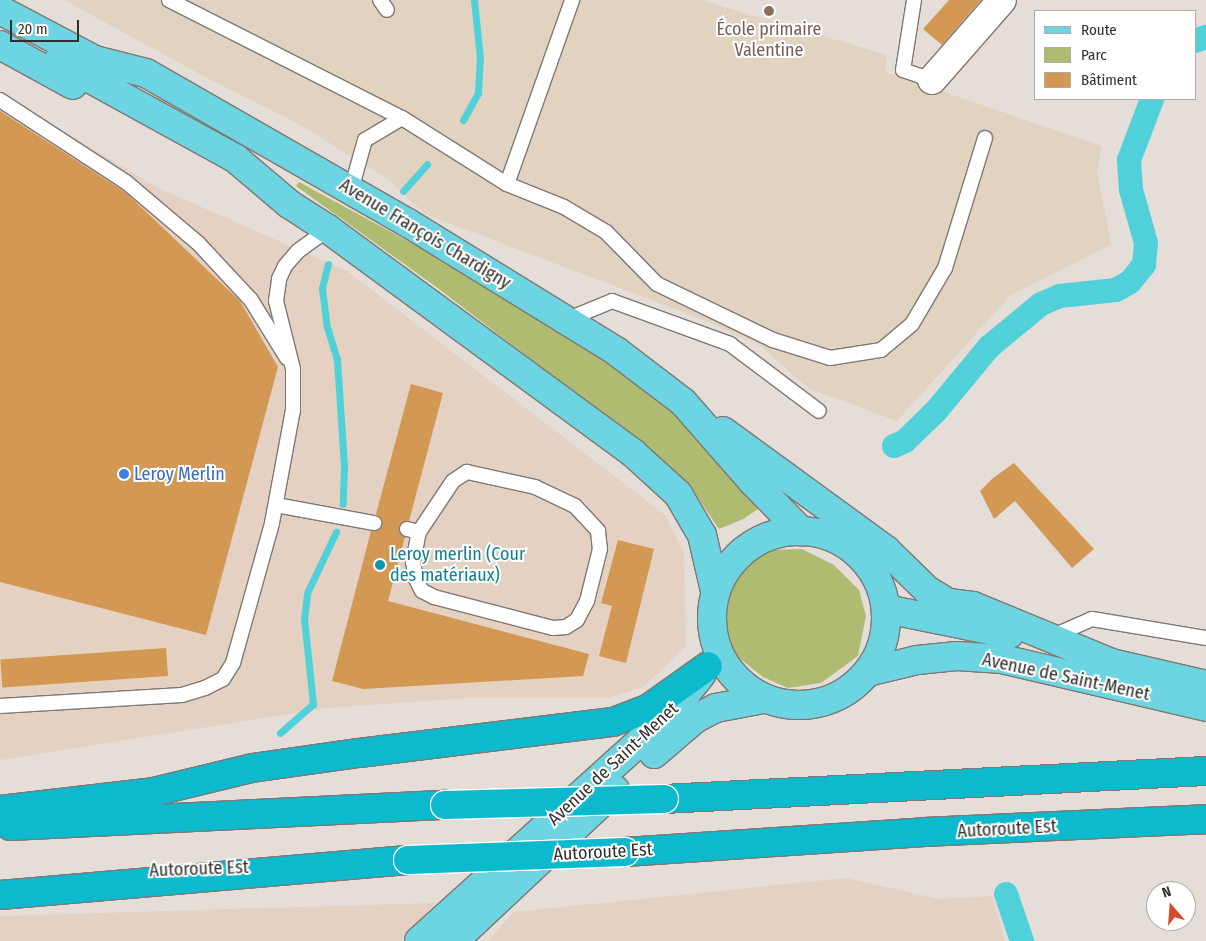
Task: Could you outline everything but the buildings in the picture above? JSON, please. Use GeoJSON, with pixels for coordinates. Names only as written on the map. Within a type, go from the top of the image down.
{"type":"FeatureCollection","features":[{"type":"Feature","properties":{"kind":"highway"},"geometry":{"type":"LineString","coordinates":[[0,810],[154,792],[252,768],[613,722],[649,708],[708,666]]}},
{"type":"Feature","properties":{"kind":"highway"},"geometry":{"type":"LineString","coordinates":[[0,826],[445,806],[664,799],[1206,770]]}},
{"type":"Feature","properties":{"kind":"highway","name":"Autoroute Est"},"geometry":{"type":"LineString","coordinates":[[0,877],[625,852],[924,832],[1206,820]]}},
{"type":"Feature","properties":{"kind":"highway"},"geometry":{"type":"LineString","coordinates":[[0,895],[408,860]]}},
{"type":"Feature","properties":{"kind":"main road"},"geometry":{"type":"LineString","coordinates":[[19,0],[146,73]]}},
{"type":"Feature","properties":{"kind":"main road","name":"Avenue François Chardigny"},"geometry":{"type":"LineString","coordinates":[[0,10],[95,60],[146,73],[351,190],[616,351],[684,402],[753,482],[800,531]]}},
{"type":"Feature","properties":{"kind":"main road"},"geometry":{"type":"LineString","coordinates":[[0,28],[236,159],[289,204]]}},
{"type":"Feature","properties":{"kind":"main road"},"geometry":{"type":"LineString","coordinates":[[0,45],[289,204],[328,229],[633,453],[678,494],[702,536],[715,591]]}},
{"type":"Feature","properties":{"kind":"main road"},"geometry":{"type":"LineString","coordinates":[[684,402],[886,550],[926,590],[949,603],[973,606],[1116,665]]}},
{"type":"Feature","properties":{"kind":"main road"},"geometry":{"type":"LineString","coordinates":[[708,666],[715,591],[722,570],[743,551],[769,536],[800,531],[829,536],[857,554],[871,568],[882,590],[886,609],[886,631],[878,657],[868,672],[850,689],[823,703],[792,706],[763,699],[739,683],[723,663],[712,632]]}},
{"type":"Feature","properties":{"kind":"main road","name":"Avenue de Saint-Menet"},"geometry":{"type":"LineString","coordinates":[[886,609],[1001,632],[1116,665],[1206,685]]}},
{"type":"Feature","properties":{"kind":"main road","name":"Avenue de Saint-Menet"},"geometry":{"type":"LineString","coordinates":[[868,672],[918,660],[957,656],[1002,659],[1206,707]]}},
{"type":"Feature","properties":{"kind":"main road","name":"Avenue de Saint-Menet"},"geometry":{"type":"LineString","coordinates":[[419,941],[667,717],[708,666]]}},
{"type":"Feature","properties":{"kind":"main road","name":"Avenue de Saint-Menet"},"geometry":{"type":"LineString","coordinates":[[454,941],[658,750],[695,718],[716,708],[763,699]]}},
{"type":"Feature","properties":{"kind":"street"},"geometry":{"type":"LineString","coordinates":[[932,80],[1002,0]]}},
{"type":"Feature","properties":{"kind":"lane"},"geometry":{"type":"LineString","coordinates":[[169,0],[402,118],[507,184],[564,207],[606,232],[657,284],[773,340],[830,358],[881,350],[912,324],[945,268],[985,138]]}},
{"type":"Feature","properties":{"kind":"lane"},"geometry":{"type":"LineString","coordinates":[[507,184],[572,0]]}},
{"type":"Feature","properties":{"kind":"lane"},"geometry":{"type":"LineString","coordinates":[[914,0],[903,70],[932,80]]}},
{"type":"Feature","properties":{"kind":"lane"},"geometry":{"type":"LineString","coordinates":[[0,100],[126,182],[198,243],[251,300],[294,369]]}},
{"type":"Feature","properties":{"kind":"lane"},"geometry":{"type":"LineString","coordinates":[[351,190],[365,140],[402,118]]}},
{"type":"Feature","properties":{"kind":"lane"},"geometry":{"type":"LineString","coordinates":[[0,706],[182,695],[205,688],[223,679],[233,663],[276,505],[294,410],[294,369],[276,301],[279,279],[285,266],[298,251],[328,229]]}},
{"type":"Feature","properties":{"kind":"lane"},"geometry":{"type":"LineString","coordinates":[[566,320],[612,301],[649,314],[730,344],[819,411]]}},
{"type":"Feature","properties":{"kind":"lane"},"geometry":{"type":"LineString","coordinates":[[467,472],[535,487],[575,506],[598,532],[600,549],[587,601],[577,620],[566,627],[553,628],[434,597],[422,591],[416,579],[413,562],[413,530],[453,481],[467,472]]}},
{"type":"Feature","properties":{"kind":"lane"},"geometry":{"type":"LineString","coordinates":[[276,505],[374,523]]}},
{"type":"Feature","properties":{"kind":"lane"},"geometry":{"type":"LineString","coordinates":[[1050,638],[1092,619],[1206,638]]}},
{"type":"Feature","properties":{"kind":"shaded area"},"geometry":{"type":"Polygon","coordinates":[[[64,0],[701,0],[887,55],[885,72],[1102,146],[1097,171],[1111,245],[1011,295],[897,421],[808,388],[761,346],[709,322],[425,214],[389,180],[304,127],[207,78],[64,0]]]}},
{"type":"Feature","properties":{"kind":"shaded area"},"geometry":{"type":"Polygon","coordinates":[[[0,93],[158,188],[347,271],[665,515],[684,553],[686,646],[643,687],[608,698],[467,698],[327,708],[0,760],[0,93]]]}},
{"type":"Feature","properties":{"kind":"shaded area"},"geometry":{"type":"Polygon","coordinates":[[[846,878],[939,899],[992,896],[1005,941],[487,941],[514,912],[846,878]]]}},
{"type":"Feature","properties":{"kind":"shaded area"},"geometry":{"type":"Polygon","coordinates":[[[435,903],[401,941],[0,941],[0,916],[435,903]]]}},
{"type":"Feature","properties":{"kind":"green space"},"geometry":{"type":"Polygon","coordinates":[[[299,182],[450,264],[584,341],[673,411],[758,509],[743,519],[719,529],[696,495],[664,461],[439,289],[296,186],[299,182]]]}},
{"type":"Feature","properties":{"kind":"green space"},"geometry":{"type":"Polygon","coordinates":[[[802,549],[834,565],[859,590],[866,616],[858,656],[821,683],[788,688],[763,677],[738,657],[721,627],[725,589],[741,566],[767,550],[802,549]]]}},
{"type":"Feature","properties":{"kind":"waterway"},"geometry":{"type":"LineString","coordinates":[[463,120],[478,93],[480,58],[474,0]]}},
{"type":"Feature","properties":{"kind":"waterway"},"geometry":{"type":"LineString","coordinates":[[1196,41],[1206,37]]}},
{"type":"Feature","properties":{"kind":"waterway"},"geometry":{"type":"LineString","coordinates":[[894,446],[905,441],[936,411],[989,347],[1041,304],[1060,296],[1116,290],[1130,282],[1144,265],[1146,243],[1131,190],[1129,160],[1152,100]]}},
{"type":"Feature","properties":{"kind":"waterway"},"geometry":{"type":"LineString","coordinates":[[403,191],[427,164]]}},
{"type":"Feature","properties":{"kind":"waterway"},"geometry":{"type":"LineString","coordinates":[[328,264],[322,288],[327,327],[337,360],[344,466],[343,504]]}},
{"type":"Feature","properties":{"kind":"waterway"},"geometry":{"type":"LineString","coordinates":[[280,733],[313,704],[304,619],[307,593],[336,532]]}},
{"type":"Feature","properties":{"kind":"waterway"},"geometry":{"type":"LineString","coordinates":[[1006,894],[1022,941]]}},
{"type":"Feature","properties":{"kind":"place","name":"École primaire Valentine"},"geometry":{"type":"Point","coordinates":[769,11]}},
{"type":"Feature","properties":{"kind":"place","name":"Leroy Merlin"},"geometry":{"type":"Point","coordinates":[124,474]}},
{"type":"Feature","properties":{"kind":"place","name":"Leroy merlin (Cour des matériaux)"},"geometry":{"type":"Point","coordinates":[380,565]}}]}
